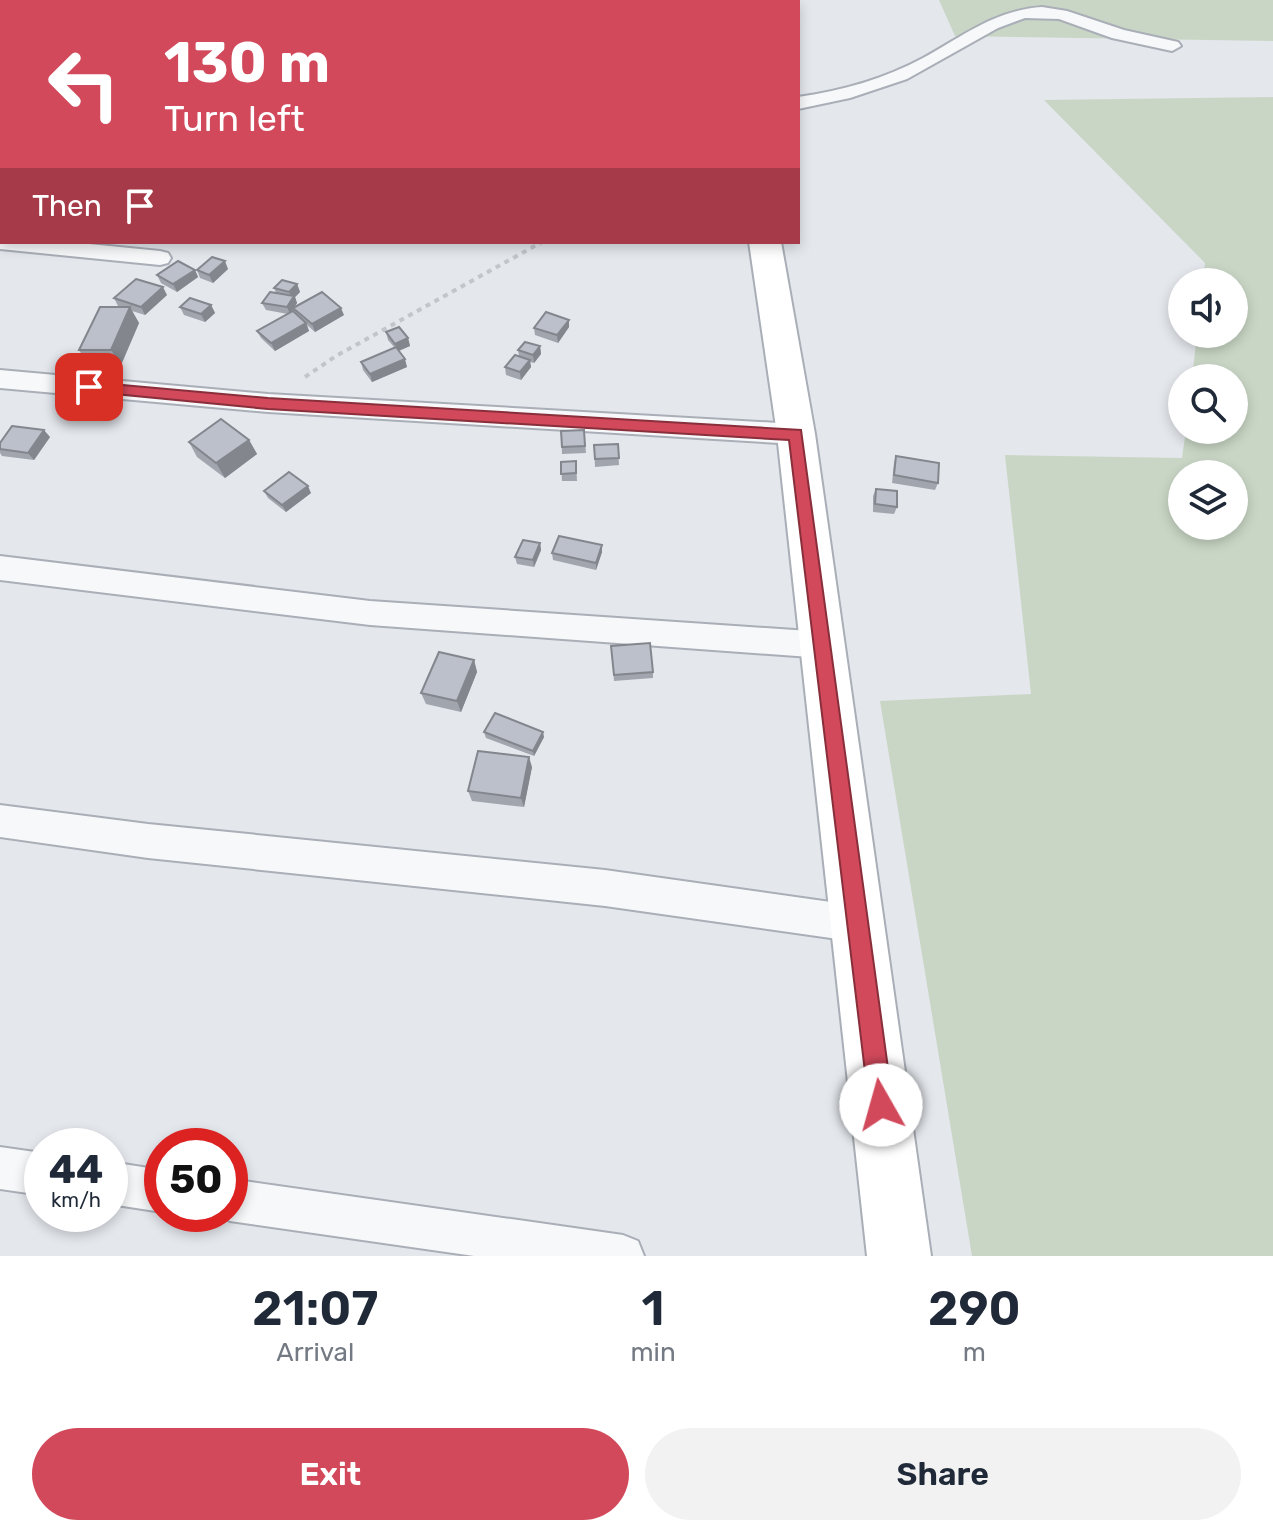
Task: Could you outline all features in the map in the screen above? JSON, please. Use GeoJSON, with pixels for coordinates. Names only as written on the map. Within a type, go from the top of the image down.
{"type":"FeatureCollection","features":[{"type":"Feature","properties":{"kind":"main road"},"geometry":{"type":"LineString","coordinates":[[765,244],[796,434],[824,645],[899,1256]]}},
{"type":"Feature","properties":{"kind":"street"},"geometry":{"type":"LineString","coordinates":[[800,103],[848,96],[904,74],[982,30],[1024,13],[1043,12],[1074,18],[1119,35],[1172,46]]}},
{"type":"Feature","properties":{"kind":"street"},"geometry":{"type":"LineString","coordinates":[[20,244],[160,258]]}},
{"type":"Feature","properties":{"kind":"street"},"geometry":{"type":"LineString","coordinates":[[0,379],[268,403],[796,434]]}},
{"type":"Feature","properties":{"kind":"street"},"geometry":{"type":"LineString","coordinates":[[0,568],[370,613],[824,645]]}},
{"type":"Feature","properties":{"kind":"street"},"geometry":{"type":"LineString","coordinates":[[0,821],[148,841],[605,888],[859,924]]}},
{"type":"Feature","properties":{"kind":"street"},"geometry":{"type":"LineString","coordinates":[[0,1168],[24,1171]]}},
{"type":"Feature","properties":{"kind":"street"},"geometry":{"type":"LineString","coordinates":[[248,1203],[623,1256]]}},
{"type":"Feature","properties":{"kind":"path"},"geometry":{"type":"LineString","coordinates":[[268,403],[336,356],[538,244]]}},
{"type":"Feature","properties":{"kind":"green space"},"geometry":{"type":"Polygon","coordinates":[[[939,0],[1273,0],[1273,41],[955,36],[939,0]]]}},
{"type":"Feature","properties":{"kind":"green space"},"geometry":{"type":"Polygon","coordinates":[[[1273,97],[1273,1256],[972,1256],[880,701],[1031,694],[1005,455],[1182,458],[1184,444],[1248,444],[1248,364],[1194,364],[1195,348],[1248,348],[1248,268],[1204,268],[1205,263],[1044,100],[1273,97]]]}},
{"type":"Feature","properties":{"kind":"building"},"geometry":{"type":"Polygon","coordinates":[[[212,257],[225,261],[209,275],[197,270],[212,257]]]}},
{"type":"Feature","properties":{"kind":"building"},"geometry":{"type":"Polygon","coordinates":[[[178,261],[195,270],[173,284],[157,275],[178,261]]]}},
{"type":"Feature","properties":{"kind":"building"},"geometry":{"type":"Polygon","coordinates":[[[136,279],[163,287],[141,307],[114,298],[136,279]]]}},
{"type":"Feature","properties":{"kind":"building"},"geometry":{"type":"Polygon","coordinates":[[[282,280],[297,284],[289,292],[274,288],[282,280]]]}},
{"type":"Feature","properties":{"kind":"building"},"geometry":{"type":"Polygon","coordinates":[[[270,292],[294,296],[287,307],[262,303],[270,292]]]}},
{"type":"Feature","properties":{"kind":"building"},"geometry":{"type":"Polygon","coordinates":[[[322,292],[341,308],[312,324],[293,308],[322,292]]]}},
{"type":"Feature","properties":{"kind":"building"},"geometry":{"type":"Polygon","coordinates":[[[190,298],[211,305],[201,314],[180,307],[190,298]]]}},
{"type":"Feature","properties":{"kind":"building"},"geometry":{"type":"Polygon","coordinates":[[[100,307],[130,307],[111,350],[79,350],[100,307]]]}},
{"type":"Feature","properties":{"kind":"building"},"geometry":{"type":"Polygon","coordinates":[[[293,311],[306,323],[271,343],[257,331],[293,311]]]}},
{"type":"Feature","properties":{"kind":"building"},"geometry":{"type":"Polygon","coordinates":[[[546,312],[569,320],[557,335],[534,328],[546,312]]]}},
{"type":"Feature","properties":{"kind":"building"},"geometry":{"type":"Polygon","coordinates":[[[399,327],[408,338],[395,344],[386,332],[399,327]]]}},
{"type":"Feature","properties":{"kind":"building"},"geometry":{"type":"Polygon","coordinates":[[[525,342],[540,346],[533,355],[518,350],[525,342]]]}},
{"type":"Feature","properties":{"kind":"building"},"geometry":{"type":"Polygon","coordinates":[[[396,347],[405,359],[370,374],[361,362],[396,347]]]}},
{"type":"Feature","properties":{"kind":"building"},"geometry":{"type":"Polygon","coordinates":[[[515,355],[530,360],[520,372],[505,367],[515,355]]]}},
{"type":"Feature","properties":{"kind":"building"},"geometry":{"type":"Polygon","coordinates":[[[221,419],[249,440],[216,463],[189,442],[221,419]]]}},
{"type":"Feature","properties":{"kind":"building"},"geometry":{"type":"Polygon","coordinates":[[[12,426],[44,430],[28,453],[0,449],[0,443],[12,426]]]}},
{"type":"Feature","properties":{"kind":"building"},"geometry":{"type":"Polygon","coordinates":[[[584,430],[585,446],[562,447],[561,431],[584,430]]]}},
{"type":"Feature","properties":{"kind":"building"},"geometry":{"type":"Polygon","coordinates":[[[618,444],[619,458],[595,459],[594,445],[618,444]]]}},
{"type":"Feature","properties":{"kind":"building"},"geometry":{"type":"Polygon","coordinates":[[[896,456],[939,463],[938,483],[894,475],[896,456]]]}},
{"type":"Feature","properties":{"kind":"building"},"geometry":{"type":"Polygon","coordinates":[[[576,461],[576,473],[561,474],[561,462],[576,461]]]}},
{"type":"Feature","properties":{"kind":"building"},"geometry":{"type":"Polygon","coordinates":[[[289,472],[308,486],[282,505],[264,491],[289,472]]]}},
{"type":"Feature","properties":{"kind":"building"},"geometry":{"type":"Polygon","coordinates":[[[876,489],[897,491],[897,507],[875,504],[876,489]]]}},
{"type":"Feature","properties":{"kind":"building"},"geometry":{"type":"Polygon","coordinates":[[[559,536],[602,545],[596,563],[552,553],[559,536]]]}},
{"type":"Feature","properties":{"kind":"building"},"geometry":{"type":"Polygon","coordinates":[[[523,540],[540,543],[533,560],[515,557],[523,540]]]}},
{"type":"Feature","properties":{"kind":"building"},"geometry":{"type":"Polygon","coordinates":[[[650,643],[653,672],[614,675],[611,646],[650,643]]]}},
{"type":"Feature","properties":{"kind":"building"},"geometry":{"type":"Polygon","coordinates":[[[439,652],[474,660],[457,701],[421,693],[439,652]]]}},
{"type":"Feature","properties":{"kind":"building"},"geometry":{"type":"Polygon","coordinates":[[[495,713],[543,732],[533,751],[484,732],[495,713]]]}},
{"type":"Feature","properties":{"kind":"building"},"geometry":{"type":"Polygon","coordinates":[[[478,751],[529,757],[521,798],[468,791],[478,751]]]}},
{"type":"Feature","properties":{"kind":"route"},"geometry":{"type":"LineString","coordinates":[[89,387],[268,403],[796,434],[881,1105]]}}]}
